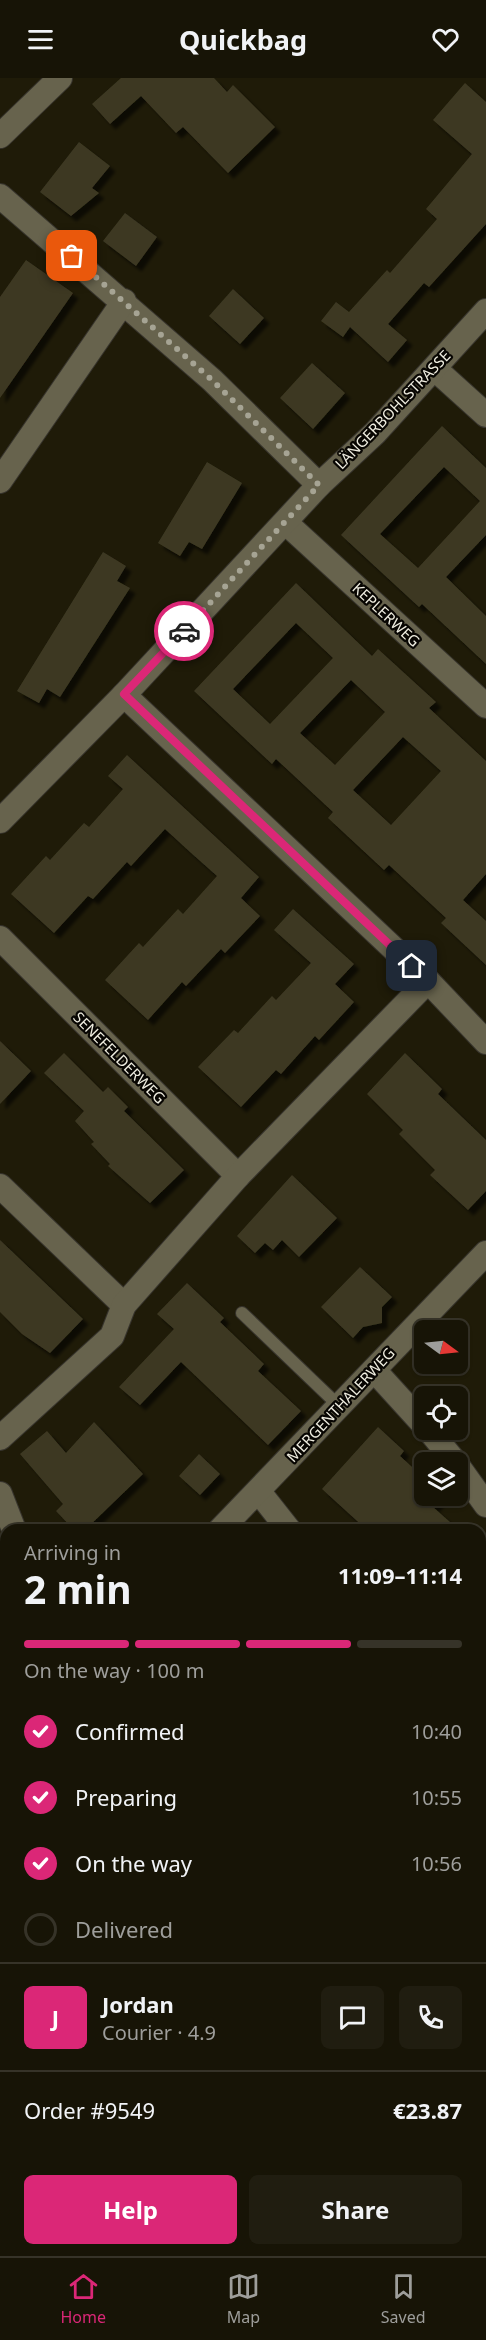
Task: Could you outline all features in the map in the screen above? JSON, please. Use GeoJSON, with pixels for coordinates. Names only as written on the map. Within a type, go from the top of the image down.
{"type":"FeatureCollection","features":[{"type":"Feature","properties":{"kind":"street"},"geometry":{"type":"LineString","coordinates":[[0,136],[60,78]]}},
{"type":"Feature","properties":{"kind":"street"},"geometry":{"type":"LineString","coordinates":[[0,196],[124,301],[212,380],[319,485]]}},
{"type":"Feature","properties":{"kind":"street"},"geometry":{"type":"LineString","coordinates":[[0,481],[124,301]]}},
{"type":"Feature","properties":{"kind":"street","name":"LÄNGERBOHLSTRASSE"},"geometry":{"type":"LineString","coordinates":[[0,821],[124,694],[319,485],[375,433],[486,311]]}},
{"type":"Feature","properties":{"kind":"street"},"geometry":{"type":"LineString","coordinates":[[435,369],[486,415]]}},
{"type":"Feature","properties":{"kind":"street","name":"KEPLERWEG"},"geometry":{"type":"LineString","coordinates":[[286,523],[486,706]]}},
{"type":"Feature","properties":{"kind":"street"},"geometry":{"type":"LineString","coordinates":[[124,694],[428,981],[482,1027]]}},
{"type":"Feature","properties":{"kind":"street","name":"SENEFELDERWEG"},"geometry":{"type":"LineString","coordinates":[[0,938],[238,1176]]}},
{"type":"Feature","properties":{"kind":"street"},"geometry":{"type":"LineString","coordinates":[[0,1438],[112,1336],[124,1305],[238,1176],[428,981]]}},
{"type":"Feature","properties":{"kind":"street"},"geometry":{"type":"LineString","coordinates":[[0,1186],[124,1305]]}},
{"type":"Feature","properties":{"kind":"street","name":"MERGENTHALERWEG"},"geometry":{"type":"LineString","coordinates":[[226,1524],[486,1253]]}},
{"type":"Feature","properties":{"kind":"street"},"geometry":{"type":"LineString","coordinates":[[374,1370],[414,1414]]}},
{"type":"Feature","properties":{"kind":"street"},"geometry":{"type":"LineString","coordinates":[[437,1440],[446,1452]]}},
{"type":"Feature","properties":{"kind":"street"},"geometry":{"type":"LineString","coordinates":[[468,1481],[486,1506]]}},
{"type":"Feature","properties":{"kind":"street"},"geometry":{"type":"LineString","coordinates":[[259,1492],[284,1524]]}},
{"type":"Feature","properties":{"kind":"street"},"geometry":{"type":"LineString","coordinates":[[0,1494],[12,1524]]}},
{"type":"Feature","properties":{"kind":"lane"},"geometry":{"type":"LineString","coordinates":[[242,1313],[338,1405]]}},
{"type":"Feature","properties":{"kind":"building"},"geometry":{"type":"Polygon","coordinates":[[[121,78],[214,78],[227,92],[233,85],[275,127],[228,173],[183,127],[176,133],[141,96],[110,124],[92,104],[121,78]]]}},
{"type":"Feature","properties":{"kind":"building"},"geometry":{"type":"Polygon","coordinates":[[[465,83],[486,102],[486,224],[429,287],[424,283],[388,324],[407,340],[388,362],[350,327],[343,337],[321,321],[336,302],[349,312],[387,270],[390,273],[437,219],[426,209],[472,154],[433,120],[465,83]]]}},
{"type":"Feature","properties":{"kind":"building"},"geometry":{"type":"Polygon","coordinates":[[[79,142],[110,166],[92,188],[99,193],[71,216],[40,192],[79,142]]]}},
{"type":"Feature","properties":{"kind":"building"},"geometry":{"type":"Polygon","coordinates":[[[125,213],[157,237],[136,266],[103,241],[125,213]]]}},
{"type":"Feature","properties":{"kind":"building"},"geometry":{"type":"Polygon","coordinates":[[[26,260],[73,293],[0,398],[0,297],[26,260]]]}},
{"type":"Feature","properties":{"kind":"building"},"geometry":{"type":"Polygon","coordinates":[[[233,289],[264,318],[240,344],[209,316],[233,289]]]}},
{"type":"Feature","properties":{"kind":"building"},"geometry":{"type":"Polygon","coordinates":[[[312,363],[345,393],[313,429],[280,398],[312,363]]]}},
{"type":"Feature","properties":{"kind":"building"},"geometry":{"type":"Polygon","coordinates":[[[442,426],[486,468],[486,535],[446,577],[486,616],[486,664],[422,604],[419,607],[341,535],[442,426]],[[444,467],[380,534],[418,568],[480,501],[444,467]]]}},
{"type":"Feature","properties":{"kind":"building"},"geometry":{"type":"Polygon","coordinates":[[[207,462],[242,483],[202,549],[189,542],[180,556],[158,543],[207,462]]]}},
{"type":"Feature","properties":{"kind":"building"},"geometry":{"type":"Polygon","coordinates":[[[103,552],[126,566],[117,581],[130,588],[60,697],[47,689],[39,703],[17,691],[103,552]]]}},
{"type":"Feature","properties":{"kind":"building"},"geometry":{"type":"Polygon","coordinates":[[[296,583],[372,656],[378,649],[436,702],[429,708],[486,761],[486,874],[463,900],[486,921],[486,965],[441,923],[446,918],[389,865],[384,870],[328,818],[333,812],[276,759],[272,764],[194,691],[296,583]],[[296,623],[233,689],[270,724],[333,658],[296,623]],[[351,680],[300,733],[335,765],[385,712],[351,680]],[[403,737],[353,790],[391,825],[441,771],[403,737]]]}},
{"type":"Feature","properties":{"kind":"building"},"geometry":{"type":"Polygon","coordinates":[[[127,755],[259,877],[241,898],[260,916],[225,953],[221,949],[186,986],[182,982],[148,1020],[105,980],[139,943],[143,947],[178,909],[183,914],[217,876],[165,829],[131,866],[127,862],[93,899],[88,896],[54,933],[11,894],[46,856],[50,860],[84,823],[89,827],[123,789],[108,776],[127,755]]]}},
{"type":"Feature","properties":{"kind":"building"},"geometry":{"type":"Polygon","coordinates":[[[293,909],[354,964],[335,984],[354,1002],[319,1040],[315,1036],[281,1074],[276,1070],[241,1107],[198,1067],[234,1030],[238,1033],[272,996],[276,1000],[311,963],[274,930],[293,909]]]}},
{"type":"Feature","properties":{"kind":"building"},"geometry":{"type":"Polygon","coordinates":[[[0,1041],[31,1071],[0,1104],[0,1041]]]}},
{"type":"Feature","properties":{"kind":"building"},"geometry":{"type":"Polygon","coordinates":[[[64,1053],[103,1092],[108,1087],[128,1107],[124,1111],[184,1170],[150,1203],[108,1166],[110,1164],[91,1144],[94,1142],[75,1121],[84,1111],[44,1073],[64,1053]]]}},
{"type":"Feature","properties":{"kind":"building"},"geometry":{"type":"Polygon","coordinates":[[[405,1053],[442,1089],[438,1094],[486,1140],[486,1191],[468,1210],[430,1175],[435,1170],[399,1134],[403,1130],[367,1094],[405,1053]]]}},
{"type":"Feature","properties":{"kind":"building"},"geometry":{"type":"Polygon","coordinates":[[[292,1175],[337,1218],[299,1257],[282,1240],[273,1250],[265,1243],[255,1253],[237,1236],[292,1175]]]}},
{"type":"Feature","properties":{"kind":"building"},"geometry":{"type":"Polygon","coordinates":[[[0,1240],[83,1319],[50,1353],[22,1334],[0,1312],[0,1240]]]}},
{"type":"Feature","properties":{"kind":"building"},"geometry":{"type":"Polygon","coordinates":[[[360,1267],[392,1297],[382,1307],[382,1323],[363,1327],[353,1338],[321,1307],[360,1267]]]}},
{"type":"Feature","properties":{"kind":"building"},"geometry":{"type":"Polygon","coordinates":[[[187,1283],[224,1318],[220,1322],[264,1364],[258,1371],[301,1411],[268,1445],[181,1362],[140,1405],[119,1387],[174,1329],[157,1314],[187,1283]]]}},
{"type":"Feature","properties":{"kind":"building"},"geometry":{"type":"Polygon","coordinates":[[[94,1422],[143,1474],[91,1524],[68,1524],[56,1511],[63,1504],[20,1454],[47,1431],[66,1453],[94,1422]]]}},
{"type":"Feature","properties":{"kind":"building"},"geometry":{"type":"Polygon","coordinates":[[[378,1427],[404,1451],[400,1456],[414,1469],[414,1506],[434,1506],[452,1524],[360,1524],[322,1489],[378,1427]]]}},
{"type":"Feature","properties":{"kind":"building"},"geometry":{"type":"Polygon","coordinates":[[[199,1454],[220,1474],[200,1495],[179,1476],[199,1454]]]}},
{"type":"Feature","properties":{"kind":"way so far"},"geometry":{"type":"LineString","coordinates":[[72,256],[212,380],[319,485],[184,631]]}},
{"type":"Feature","properties":{"kind":"route"},"geometry":{"type":"LineString","coordinates":[[184,631],[124,694],[412,966]]}}]}
